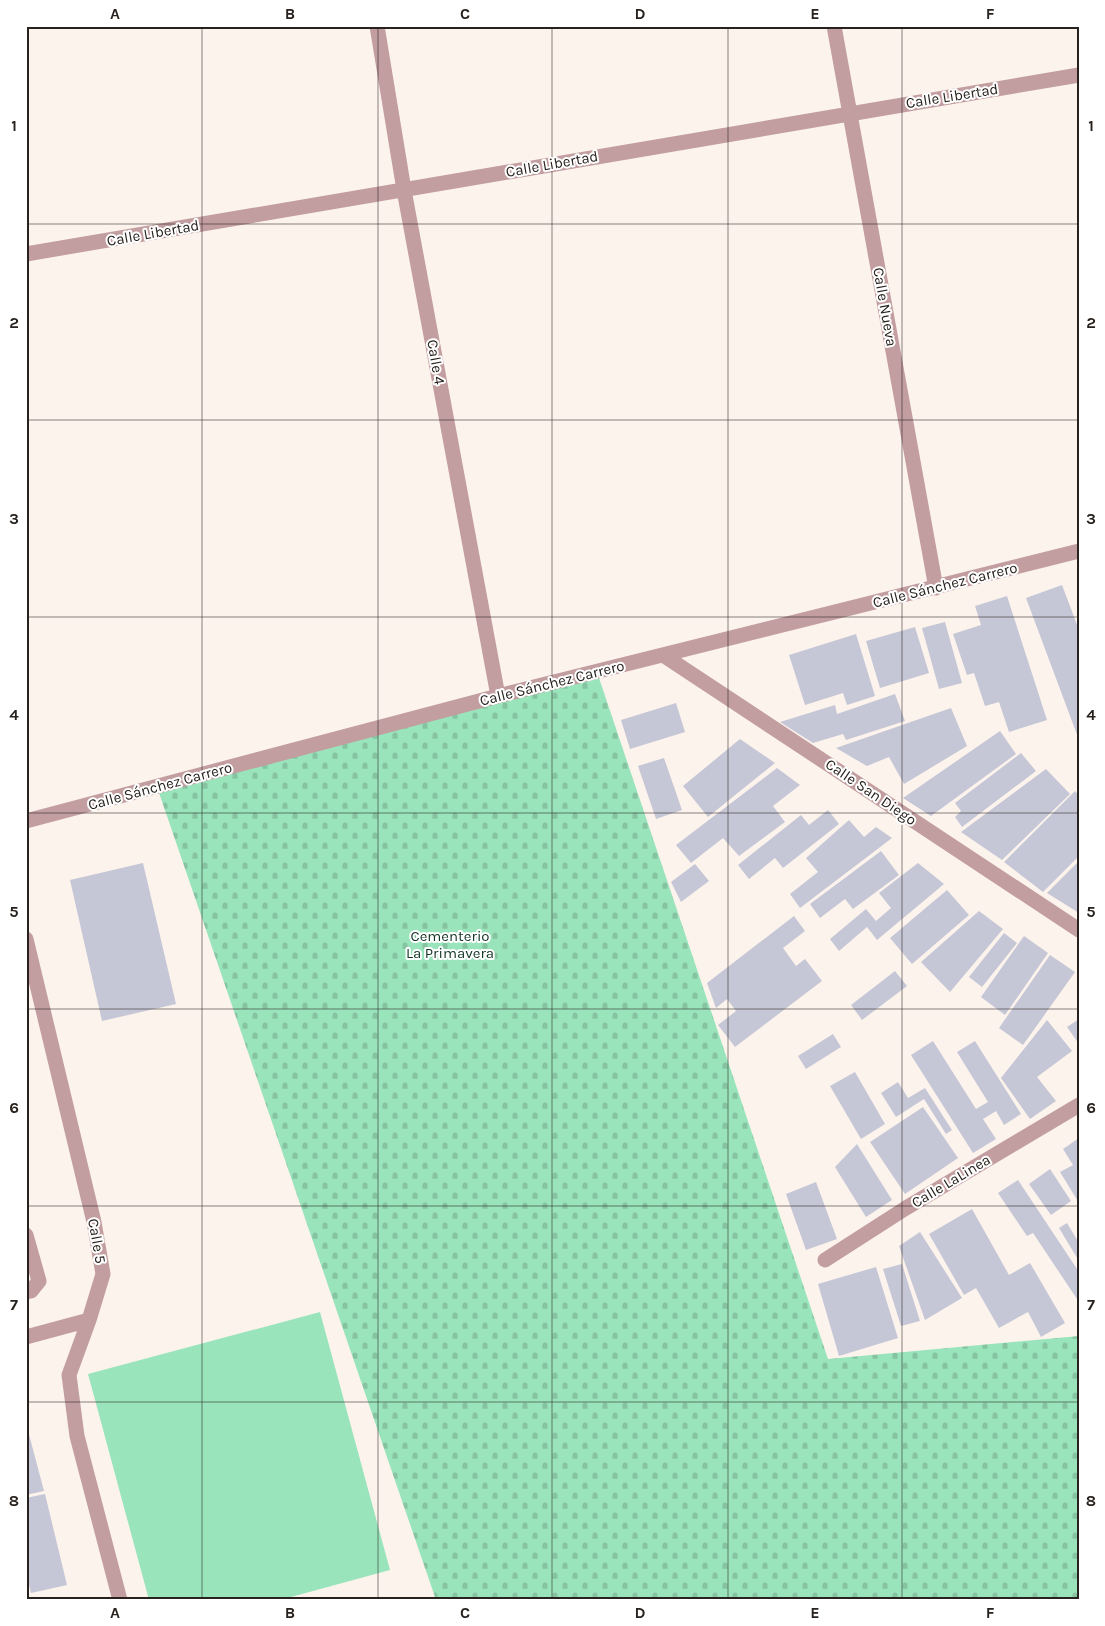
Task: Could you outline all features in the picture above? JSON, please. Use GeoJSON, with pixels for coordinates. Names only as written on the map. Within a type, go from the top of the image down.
{"type":"FeatureCollection","features":[{"type":"Feature","properties":{"kind":"street","name":"Calle 4"},"geometry":{"type":"LineString","coordinates":[[377,26],[404,190],[498,696]]}},
{"type":"Feature","properties":{"kind":"street","name":"Calle Nueva"},"geometry":{"type":"LineString","coordinates":[[834,26],[936,588]]}},
{"type":"Feature","properties":{"kind":"street","name":"Calle Libertad"},"geometry":{"type":"LineString","coordinates":[[26,254],[1079,75]]}},
{"type":"Feature","properties":{"kind":"street","name":"Calle Sánchez Carrero"},"geometry":{"type":"LineString","coordinates":[[26,821],[498,696],[1079,551]]}},
{"type":"Feature","properties":{"kind":"street","name":"Calle San Diego"},"geometry":{"type":"LineString","coordinates":[[663,655],[1079,930]]}},
{"type":"Feature","properties":{"kind":"street","name":"Calle 5"},"geometry":{"type":"LineString","coordinates":[[26,939],[94,1222],[102,1274],[89,1320],[69,1374],[77,1436],[120,1600]]}},
{"type":"Feature","properties":{"kind":"street","name":"Calle LaLinea"},"geometry":{"type":"LineString","coordinates":[[825,1260],[906,1208],[1079,1105]]}},
{"type":"Feature","properties":{"kind":"street"},"geometry":{"type":"LineString","coordinates":[[26,1235],[39,1281],[31,1291],[26,1292]]}},
{"type":"Feature","properties":{"kind":"street"},"geometry":{"type":"LineString","coordinates":[[26,1337],[89,1320]]}},
{"type":"Feature","properties":{"kind":"green space","name":"Cementerio La Primavera"},"geometry":{"type":"Polygon","coordinates":[[[597,672],[828,1359],[1079,1336],[1079,1600],[436,1600],[157,787],[597,672]]]}},
{"type":"Feature","properties":{"kind":"green space"},"geometry":{"type":"Polygon","coordinates":[[[320,1312],[390,1570],[280,1600],[149,1600],[88,1374],[320,1312]]]}},
{"type":"Feature","properties":{"kind":"building"},"geometry":{"type":"Polygon","coordinates":[[[1062,585],[1079,630],[1079,740],[1026,598],[1062,585]]]}},
{"type":"Feature","properties":{"kind":"building"},"geometry":{"type":"Polygon","coordinates":[[[1007,596],[1047,720],[1009,732],[999,702],[985,706],[974,673],[967,675],[953,634],[981,625],[975,606],[1007,596]]]}},
{"type":"Feature","properties":{"kind":"building"},"geometry":{"type":"Polygon","coordinates":[[[945,622],[962,683],[939,689],[922,628],[945,622]]]}},
{"type":"Feature","properties":{"kind":"building"},"geometry":{"type":"Polygon","coordinates":[[[915,627],[929,673],[880,688],[866,641],[915,627]]]}},
{"type":"Feature","properties":{"kind":"building"},"geometry":{"type":"Polygon","coordinates":[[[856,634],[875,696],[847,705],[843,693],[805,705],[789,655],[856,634]]]}},
{"type":"Feature","properties":{"kind":"building"},"geometry":{"type":"Polygon","coordinates":[[[895,694],[905,721],[846,740],[843,734],[813,743],[780,722],[835,705],[837,714],[895,694]]]}},
{"type":"Feature","properties":{"kind":"building"},"geometry":{"type":"Polygon","coordinates":[[[676,703],[685,732],[630,749],[621,720],[676,703]]]}},
{"type":"Feature","properties":{"kind":"building"},"geometry":{"type":"Polygon","coordinates":[[[951,708],[967,746],[904,784],[889,757],[867,766],[836,748],[951,708]]]}},
{"type":"Feature","properties":{"kind":"building"},"geometry":{"type":"Polygon","coordinates":[[[1000,731],[1016,754],[931,816],[903,798],[1000,731]]]}},
{"type":"Feature","properties":{"kind":"building"},"geometry":{"type":"Polygon","coordinates":[[[740,739],[775,763],[708,817],[683,786],[740,739]]]}},
{"type":"Feature","properties":{"kind":"building"},"geometry":{"type":"Polygon","coordinates":[[[1021,753],[1036,771],[962,827],[955,817],[961,811],[955,803],[1021,753]]]}},
{"type":"Feature","properties":{"kind":"building"},"geometry":{"type":"Polygon","coordinates":[[[664,758],[682,810],[656,819],[638,766],[664,758]]]}},
{"type":"Feature","properties":{"kind":"building"},"geometry":{"type":"Polygon","coordinates":[[[777,768],[800,785],[773,806],[785,822],[739,856],[723,838],[691,863],[676,845],[777,768]]]}},
{"type":"Feature","properties":{"kind":"building"},"geometry":{"type":"Polygon","coordinates":[[[1046,769],[1070,794],[1002,860],[961,832],[1046,769]]]}},
{"type":"Feature","properties":{"kind":"building"},"geometry":{"type":"Polygon","coordinates":[[[1075,791],[1079,796],[1079,856],[1043,892],[1004,862],[1075,791]]]}},
{"type":"Feature","properties":{"kind":"building"},"geometry":{"type":"Polygon","coordinates":[[[828,810],[839,824],[783,868],[775,858],[749,879],[738,865],[801,815],[809,825],[828,810]]]}},
{"type":"Feature","properties":{"kind":"building"},"geometry":{"type":"Polygon","coordinates":[[[849,820],[864,837],[876,827],[892,838],[800,908],[790,894],[818,872],[806,858],[849,820]]]}},
{"type":"Feature","properties":{"kind":"building"},"geometry":{"type":"Polygon","coordinates":[[[881,851],[899,875],[853,909],[845,899],[820,918],[810,904],[881,851]]]}},
{"type":"Feature","properties":{"kind":"building"},"geometry":{"type":"Polygon","coordinates":[[[1079,861],[1079,913],[1047,893],[1079,861]]]}},
{"type":"Feature","properties":{"kind":"building"},"geometry":{"type":"Polygon","coordinates":[[[143,863],[176,1004],[102,1021],[70,880],[143,863]]]}},
{"type":"Feature","properties":{"kind":"building"},"geometry":{"type":"Polygon","coordinates":[[[918,863],[944,884],[877,940],[867,927],[839,951],[830,939],[866,909],[876,921],[891,908],[879,893],[918,863]]]}},
{"type":"Feature","properties":{"kind":"building"},"geometry":{"type":"Polygon","coordinates":[[[695,864],[709,881],[681,902],[671,882],[695,864]]]}},
{"type":"Feature","properties":{"kind":"building"},"geometry":{"type":"Polygon","coordinates":[[[947,890],[969,915],[912,964],[890,938],[947,890]]]}},
{"type":"Feature","properties":{"kind":"building"},"geometry":{"type":"Polygon","coordinates":[[[979,911],[1003,929],[950,992],[921,962],[979,911]]]}},
{"type":"Feature","properties":{"kind":"building"},"geometry":{"type":"Polygon","coordinates":[[[794,916],[805,931],[783,948],[796,966],[805,959],[822,981],[735,1047],[718,1025],[736,1011],[727,999],[716,1008],[707,983],[794,916]]]}},
{"type":"Feature","properties":{"kind":"building"},"geometry":{"type":"Polygon","coordinates":[[[1004,933],[1017,943],[982,987],[969,977],[1004,933]]]}},
{"type":"Feature","properties":{"kind":"building"},"geometry":{"type":"Polygon","coordinates":[[[1024,936],[1048,953],[1005,1015],[981,997],[1024,936]]]}},
{"type":"Feature","properties":{"kind":"building"},"geometry":{"type":"Polygon","coordinates":[[[1050,955],[1075,972],[1023,1045],[999,1028],[1050,955]]]}},
{"type":"Feature","properties":{"kind":"building"},"geometry":{"type":"Polygon","coordinates":[[[895,971],[907,986],[862,1020],[851,1005],[895,971]]]}},
{"type":"Feature","properties":{"kind":"building"},"geometry":{"type":"Polygon","coordinates":[[[1079,1019],[1079,1044],[1067,1027],[1079,1019]]]}},
{"type":"Feature","properties":{"kind":"building"},"geometry":{"type":"Polygon","coordinates":[[[1047,1020],[1072,1051],[1037,1077],[1056,1101],[1030,1119],[1001,1078],[1047,1020]]]}},
{"type":"Feature","properties":{"kind":"building"},"geometry":{"type":"Polygon","coordinates":[[[833,1034],[841,1047],[806,1069],[798,1056],[833,1034]]]}},
{"type":"Feature","properties":{"kind":"building"},"geometry":{"type":"Polygon","coordinates":[[[933,1041],[976,1109],[988,1102],[957,1052],[975,1041],[1021,1114],[1004,1125],[996,1111],[983,1119],[996,1139],[973,1153],[911,1055],[933,1041]]]}},
{"type":"Feature","properties":{"kind":"building"},"geometry":{"type":"Polygon","coordinates":[[[855,1072],[885,1124],[861,1139],[830,1086],[855,1072]]]}},
{"type":"Feature","properties":{"kind":"building"},"geometry":{"type":"Polygon","coordinates":[[[898,1082],[908,1098],[925,1088],[952,1130],[946,1134],[924,1099],[896,1117],[881,1093],[898,1082]]]}},
{"type":"Feature","properties":{"kind":"building"},"geometry":{"type":"Polygon","coordinates":[[[923,1107],[958,1158],[905,1194],[870,1142],[923,1107]]]}},
{"type":"Feature","properties":{"kind":"building"},"geometry":{"type":"Polygon","coordinates":[[[1079,1138],[1079,1203],[1060,1172],[1073,1165],[1063,1149],[1079,1138]]]}},
{"type":"Feature","properties":{"kind":"building"},"geometry":{"type":"Polygon","coordinates":[[[857,1144],[892,1200],[866,1217],[835,1167],[857,1144]]]}},
{"type":"Feature","properties":{"kind":"building"},"geometry":{"type":"Polygon","coordinates":[[[1050,1169],[1071,1201],[1051,1215],[1029,1184],[1050,1169]]]}},
{"type":"Feature","properties":{"kind":"building"},"geometry":{"type":"Polygon","coordinates":[[[1018,1180],[1079,1272],[1079,1302],[1033,1233],[1027,1236],[998,1193],[1018,1180]]]}},
{"type":"Feature","properties":{"kind":"building"},"geometry":{"type":"Polygon","coordinates":[[[816,1182],[837,1239],[806,1250],[786,1194],[816,1182]]]}},
{"type":"Feature","properties":{"kind":"building"},"geometry":{"type":"Polygon","coordinates":[[[972,1209],[1009,1275],[1030,1263],[1065,1323],[1041,1337],[1028,1312],[999,1328],[976,1288],[964,1295],[929,1234],[972,1209]]]}},
{"type":"Feature","properties":{"kind":"building"},"geometry":{"type":"Polygon","coordinates":[[[1067,1223],[1079,1243],[1079,1261],[1059,1228],[1067,1223]]]}},
{"type":"Feature","properties":{"kind":"building"},"geometry":{"type":"Polygon","coordinates":[[[920,1232],[962,1298],[925,1320],[899,1246],[920,1232]]]}},
{"type":"Feature","properties":{"kind":"building"},"geometry":{"type":"Polygon","coordinates":[[[902,1264],[920,1321],[901,1326],[883,1269],[902,1264]]]}},
{"type":"Feature","properties":{"kind":"building"},"geometry":{"type":"Polygon","coordinates":[[[876,1267],[898,1338],[839,1356],[818,1284],[876,1267]]]}},
{"type":"Feature","properties":{"kind":"building"},"geometry":{"type":"Polygon","coordinates":[[[26,1423],[44,1491],[26,1495],[26,1423]]]}},
{"type":"Feature","properties":{"kind":"building"},"geometry":{"type":"Polygon","coordinates":[[[45,1494],[67,1585],[31,1593],[26,1573],[26,1498],[45,1494]]]}}]}
